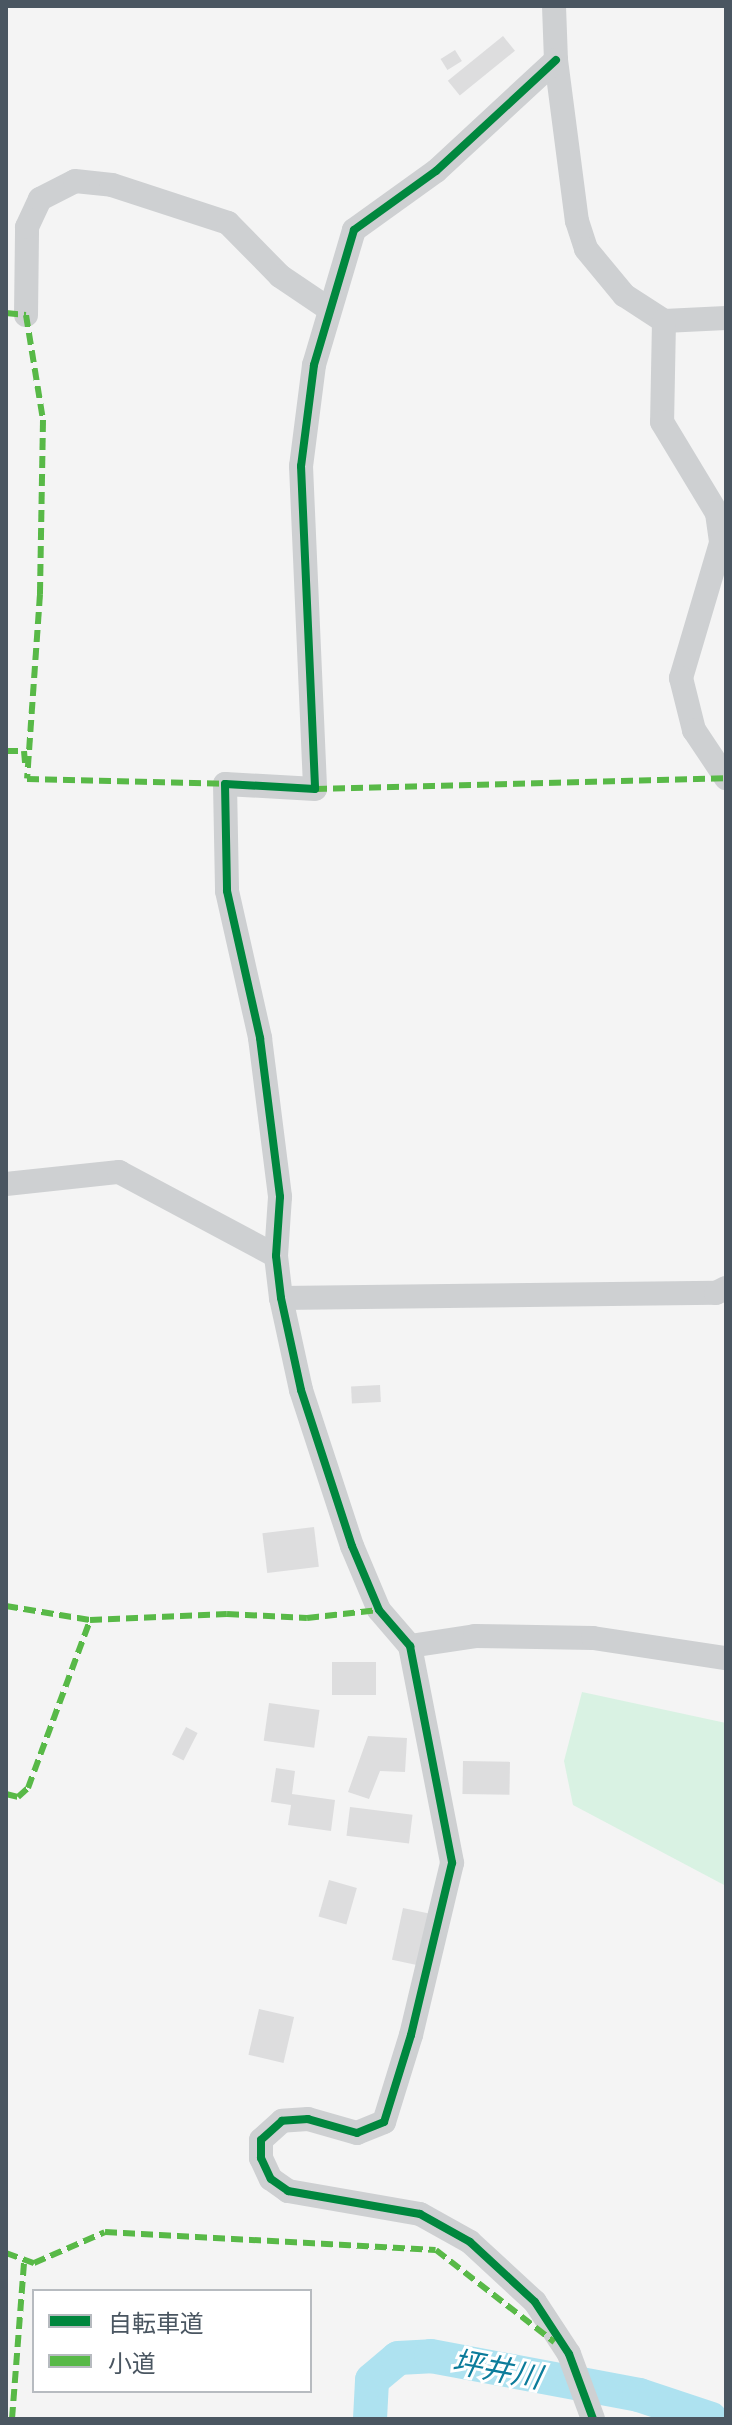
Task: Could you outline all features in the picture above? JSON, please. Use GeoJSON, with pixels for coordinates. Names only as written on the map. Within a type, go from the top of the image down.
{"type":"FeatureCollection","features":[{"type":"Feature","properties":{"kind":"street"},"geometry":{"type":"LineString","coordinates":[[554,6],[556,60],[577,221],[586,249],[624,295],[664,321],[726,318]]}},
{"type":"Feature","properties":{"kind":"street"},"geometry":{"type":"LineString","coordinates":[[556,60],[436,171],[354,230],[314,365],[301,466],[315,789],[225,784],[227,891],[260,1038],[280,1197],[276,1256],[281,1298],[301,1390],[352,1546],[379,1610],[410,1646],[452,1863],[388,2114],[375,2128],[357,2133],[308,2119],[282,2121],[261,2140],[261,2158],[271,2179],[288,2191],[401,2209],[440,2223],[492,2261],[535,2302],[570,2356],[590,2408]]}},
{"type":"Feature","properties":{"kind":"street"},"geometry":{"type":"LineString","coordinates":[[26,315],[27,227],[40,199],[75,181],[112,185],[228,223],[280,276],[329,309]]}},
{"type":"Feature","properties":{"kind":"street"},"geometry":{"type":"LineString","coordinates":[[664,321],[662,422],[717,513],[721,543],[681,678],[694,730],[726,778]]}},
{"type":"Feature","properties":{"kind":"street"},"geometry":{"type":"LineString","coordinates":[[6,1184],[119,1172],[276,1256]]}},
{"type":"Feature","properties":{"kind":"street"},"geometry":{"type":"LineString","coordinates":[[281,1298],[716,1293],[726,1288]]}},
{"type":"Feature","properties":{"kind":"street"},"geometry":{"type":"LineString","coordinates":[[410,1646],[475,1636],[593,1638],[726,1658]]}},
{"type":"Feature","properties":{"kind":"green space"},"geometry":{"type":"Polygon","coordinates":[[[582,1692],[726,1723],[726,1886],[573,1805],[564,1761],[582,1692]]]}},
{"type":"Feature","properties":{"kind":"building"},"geometry":{"type":"Polygon","coordinates":[[[503,36],[515,51],[460,95],[448,81],[503,36]]]}},
{"type":"Feature","properties":{"kind":"building"},"geometry":{"type":"Polygon","coordinates":[[[455,50],[462,61],[447,70],[441,59],[455,50]]]}},
{"type":"Feature","properties":{"kind":"building"},"geometry":{"type":"Polygon","coordinates":[[[380,1385],[381,1402],[352,1403],[351,1387],[380,1385]]]}},
{"type":"Feature","properties":{"kind":"building"},"geometry":{"type":"Polygon","coordinates":[[[314,1527],[319,1567],[267,1573],[262,1533],[314,1527]]]}},
{"type":"Feature","properties":{"kind":"building"},"geometry":{"type":"Polygon","coordinates":[[[332,1662],[376,1662],[376,1695],[332,1695],[332,1662]]]}},
{"type":"Feature","properties":{"kind":"building"},"geometry":{"type":"Polygon","coordinates":[[[269,1703],[320,1710],[314,1748],[264,1741],[269,1703]]]}},
{"type":"Feature","properties":{"kind":"building"},"geometry":{"type":"Polygon","coordinates":[[[186,1727],[198,1733],[184,1761],[172,1755],[186,1727]]]}},
{"type":"Feature","properties":{"kind":"building"},"geometry":{"type":"Polygon","coordinates":[[[368,1736],[407,1738],[405,1772],[380,1771],[369,1799],[348,1792],[368,1736]]]}},
{"type":"Feature","properties":{"kind":"building"},"geometry":{"type":"Polygon","coordinates":[[[463,1761],[510,1762],[509,1795],[462,1794],[463,1761]]]}},
{"type":"Feature","properties":{"kind":"building"},"geometry":{"type":"Polygon","coordinates":[[[276,1768],[295,1771],[292,1794],[335,1800],[331,1831],[288,1825],[291,1805],[271,1802],[276,1768]]]}},
{"type":"Feature","properties":{"kind":"building"},"geometry":{"type":"Polygon","coordinates":[[[350,1807],[413,1815],[409,1843],[346,1836],[350,1807]]]}},
{"type":"Feature","properties":{"kind":"building"},"geometry":{"type":"Polygon","coordinates":[[[329,1880],[357,1888],[346,1925],[319,1917],[329,1880]]]}},
{"type":"Feature","properties":{"kind":"building"},"geometry":{"type":"Polygon","coordinates":[[[403,1908],[431,1914],[420,1966],[392,1960],[403,1908]]]}},
{"type":"Feature","properties":{"kind":"building"},"geometry":{"type":"Polygon","coordinates":[[[259,2009],[294,2017],[284,2063],[248,2055],[259,2009]]]}},
{"type":"Feature","properties":{"kind":"waterway","name":"坪井川"},"geometry":{"type":"LineString","coordinates":[[370,2419],[372,2380],[398,2358],[431,2356],[639,2395],[711,2419]]}},
{"type":"Feature","properties":{"kind":"marked path"},"geometry":{"type":"LineString","coordinates":[[6,313],[26,315],[43,420],[40,594],[27,779]]}},
{"type":"Feature","properties":{"kind":"marked path"},"geometry":{"type":"LineString","coordinates":[[6,751],[24,751],[25,763]]}},
{"type":"Feature","properties":{"kind":"marked path"},"geometry":{"type":"LineString","coordinates":[[315,789],[725,778]]}},
{"type":"Feature","properties":{"kind":"marked path"},"geometry":{"type":"LineString","coordinates":[[27,779],[225,784]]}},
{"type":"Feature","properties":{"kind":"marked path"},"geometry":{"type":"LineString","coordinates":[[6,1606],[90,1620],[227,1614],[307,1618],[379,1610]]}},
{"type":"Feature","properties":{"kind":"marked path"},"geometry":{"type":"LineString","coordinates":[[6,1794],[18,1797],[28,1788],[90,1620]]}},
{"type":"Feature","properties":{"kind":"marked path"},"geometry":{"type":"LineString","coordinates":[[6,2253],[34,2263],[105,2232],[436,2250],[554,2342]]}},
{"type":"Feature","properties":{"kind":"marked path"},"geometry":{"type":"LineString","coordinates":[[12,2419],[24,2262]]}},
{"type":"Feature","properties":{"kind":"cycle path"},"geometry":{"type":"LineString","coordinates":[[556,60],[436,171],[354,230],[314,365],[301,466],[315,789],[225,784],[227,891],[260,1038],[280,1197],[276,1256],[281,1298],[301,1390],[352,1546],[379,1610],[410,1646],[452,1863],[411,2035],[384,2122],[357,2133],[308,2119],[282,2121],[261,2140],[261,2158],[271,2179],[288,2191],[420,2214],[470,2242],[535,2302],[569,2354],[593,2419]]}}]}
